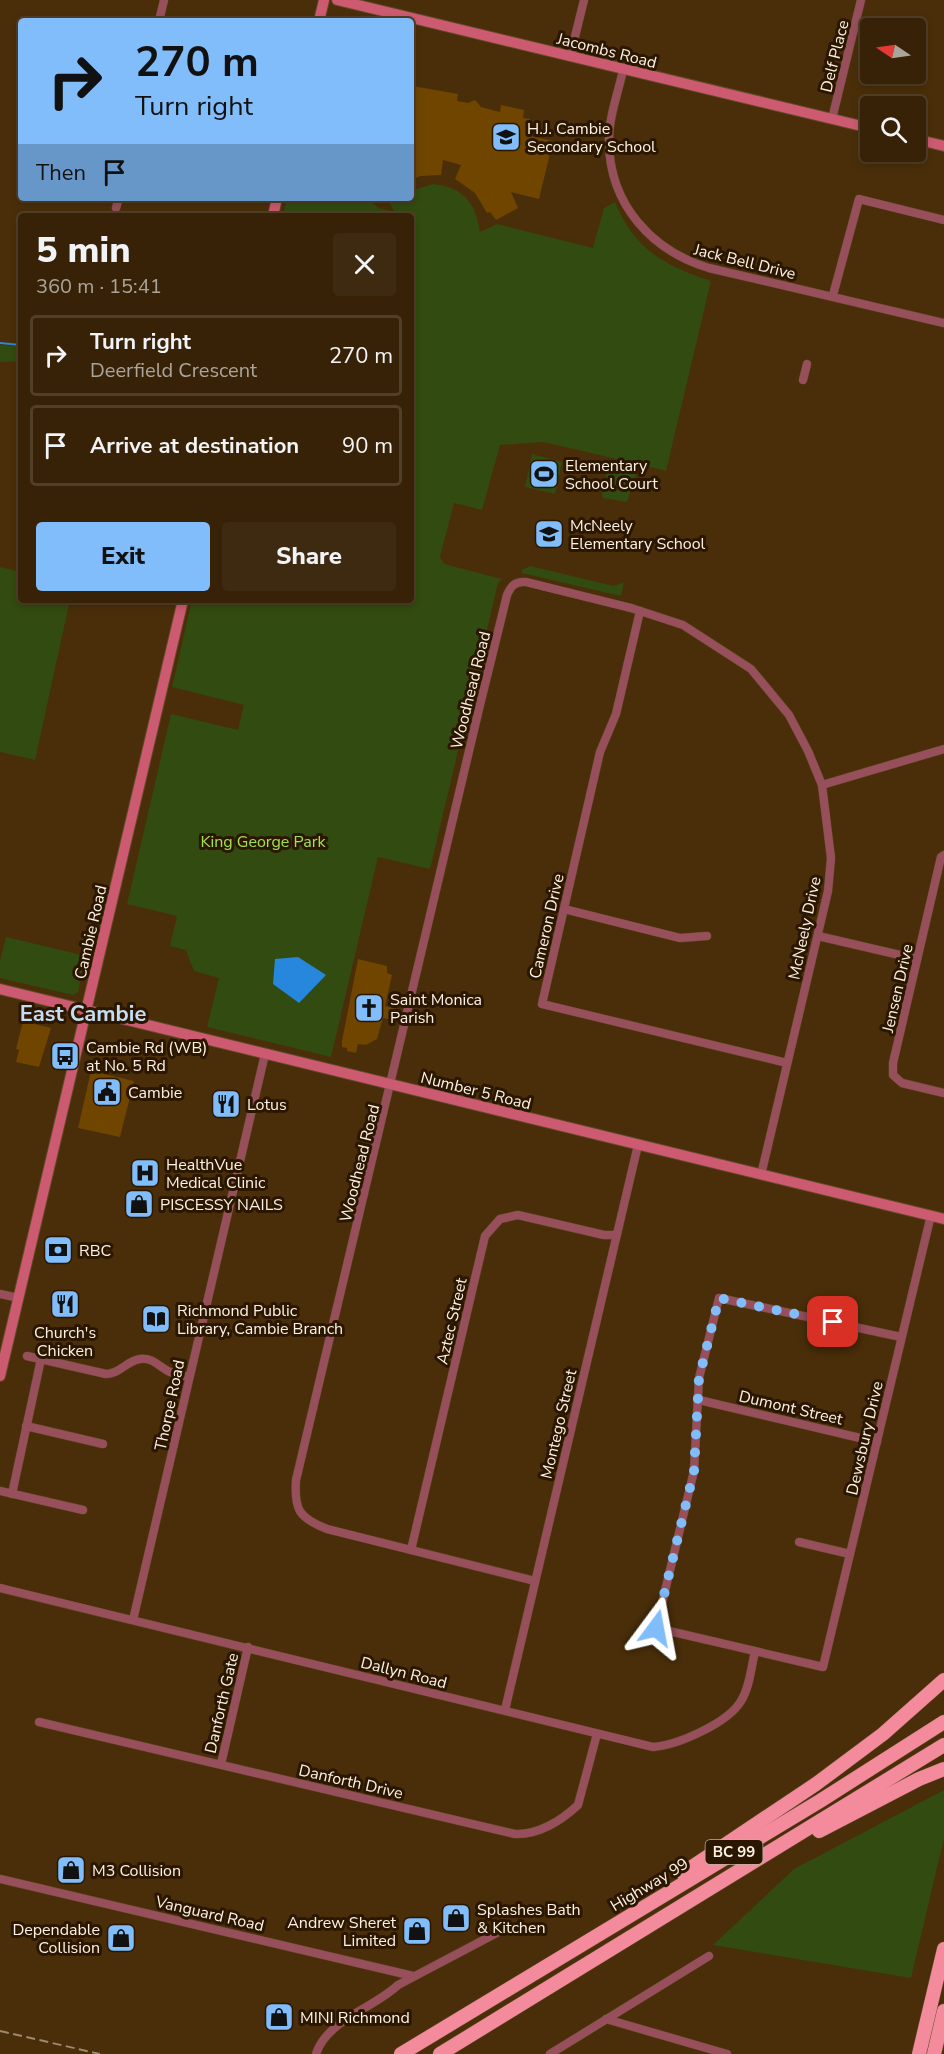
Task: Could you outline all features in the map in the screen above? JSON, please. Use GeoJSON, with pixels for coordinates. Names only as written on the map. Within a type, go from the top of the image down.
{"type":"FeatureCollection","features":[{"type":"Feature","properties":{"kind":"highway"},"geometry":{"type":"LineString","coordinates":[[522,1979],[816,1784],[883,1734],[944,1680]]}},
{"type":"Feature","properties":{"kind":"highway","name":"Highway 99"},"geometry":{"type":"LineString","coordinates":[[401,2054],[820,1801],[944,1722]]}},
{"type":"Feature","properties":{"kind":"highway","name":"Highway 99"},"geometry":{"type":"LineString","coordinates":[[440,2054],[944,1745]]}},
{"type":"Feature","properties":{"kind":"highway"},"geometry":{"type":"LineString","coordinates":[[654,1921],[898,1790],[944,1769]]}},
{"type":"Feature","properties":{"kind":"highway"},"geometry":{"type":"LineString","coordinates":[[919,2054],[944,1949]]}},
{"type":"Feature","properties":{"kind":"highway"},"geometry":{"type":"LineString","coordinates":[[934,2054],[944,2011]]}},
{"type":"Feature","properties":{"kind":"main road"},"geometry":{"type":"LineString","coordinates":[[320,18],[324,0]]}},
{"type":"Feature","properties":{"kind":"main road","name":"Jacombs Road"},"geometry":{"type":"LineString","coordinates":[[337,0],[411,18]]}},
{"type":"Feature","properties":{"kind":"main road","name":"Jacombs Road"},"geometry":{"type":"LineString","coordinates":[[414,19],[860,126]]}},
{"type":"Feature","properties":{"kind":"main road"},"geometry":{"type":"LineString","coordinates":[[926,142],[944,146]]}},
{"type":"Feature","properties":{"kind":"main road","name":"Cambie Road"},"geometry":{"type":"LineString","coordinates":[[0,1376],[2,1359],[19,1298],[88,1010],[182,603]]}},
{"type":"Feature","properties":{"kind":"main road","name":"Number 5 Road"},"geometry":{"type":"LineString","coordinates":[[0,990],[944,1219]]}},
{"type":"Feature","properties":{"kind":"street"},"geometry":{"type":"LineString","coordinates":[[160,18],[164,0]]}},
{"type":"Feature","properties":{"kind":"street"},"geometry":{"type":"LineString","coordinates":[[570,57],[584,0]]}},
{"type":"Feature","properties":{"kind":"street","name":"Delf Place"},"geometry":{"type":"LineString","coordinates":[[832,119],[861,0]]}},
{"type":"Feature","properties":{"kind":"street","name":"Jack Bell Drive"},"geometry":{"type":"LineString","coordinates":[[623,70],[610,124],[609,152],[617,187],[636,222],[660,245],[694,264],[944,323]]}},
{"type":"Feature","properties":{"kind":"street"},"geometry":{"type":"LineString","coordinates":[[833,295],[858,199],[944,220]]}},
{"type":"Feature","properties":{"kind":"street"},"geometry":{"type":"LineString","coordinates":[[116,208],[118,201]]}},
{"type":"Feature","properties":{"kind":"street"},"geometry":{"type":"LineString","coordinates":[[803,380],[807,364]]}},
{"type":"Feature","properties":{"kind":"street","name":"McNeely Drive"},"geometry":{"type":"LineString","coordinates":[[516,583],[526,582],[640,611],[683,625],[751,669],[789,715],[808,751],[822,785],[831,858],[828,891],[761,1175]]}},
{"type":"Feature","properties":{"kind":"street","name":"Woodhead Road"},"geometry":{"type":"LineString","coordinates":[[516,583],[510,587],[497,634],[296,1480],[295,1495],[297,1506],[308,1521],[327,1529],[536,1581]]}},
{"type":"Feature","properties":{"kind":"street","name":"Cameron Drive"},"geometry":{"type":"LineString","coordinates":[[640,611],[616,714],[600,752],[542,1004],[787,1063]]}},
{"type":"Feature","properties":{"kind":"street"},"geometry":{"type":"LineString","coordinates":[[822,785],[944,750]]}},
{"type":"Feature","properties":{"kind":"street","name":"Jensen Drive"},"geometry":{"type":"LineString","coordinates":[[944,855],[941,856],[892,1075],[902,1083],[944,1093]]}},
{"type":"Feature","properties":{"kind":"street"},"geometry":{"type":"LineString","coordinates":[[564,909],[680,938],[707,936]]}},
{"type":"Feature","properties":{"kind":"street"},"geometry":{"type":"LineString","coordinates":[[818,936],[917,959]]}},
{"type":"Feature","properties":{"kind":"street","name":"Thorpe Road"},"geometry":{"type":"LineString","coordinates":[[133,1620],[265,1054]]}},
{"type":"Feature","properties":{"kind":"street","name":"Montego Street"},"geometry":{"type":"LineString","coordinates":[[505,1710],[638,1145]]}},
{"type":"Feature","properties":{"kind":"street","name":"Aztec Street"},"geometry":{"type":"LineString","coordinates":[[411,1550],[486,1236],[500,1219],[518,1215],[604,1235],[616,1235]]}},
{"type":"Feature","properties":{"kind":"street","name":"Dewsbury Drive"},"geometry":{"type":"LineString","coordinates":[[755,1652],[822,1667],[931,1215]]}},
{"type":"Feature","properties":{"kind":"street"},"geometry":{"type":"LineString","coordinates":[[0,1294],[19,1298]]}},
{"type":"Feature","properties":{"kind":"street"},"geometry":{"type":"LineString","coordinates":[[755,1652],[656,1628],[694,1471],[699,1378],[719,1298],[901,1337]]}},
{"type":"Feature","properties":{"kind":"street"},"geometry":{"type":"LineString","coordinates":[[27,1356],[106,1374],[115,1373],[131,1361],[144,1359],[157,1363],[170,1372],[189,1377]]}},
{"type":"Feature","properties":{"kind":"street"},"geometry":{"type":"LineString","coordinates":[[12,1494],[41,1359]]}},
{"type":"Feature","properties":{"kind":"street","name":"Dumont Street"},"geometry":{"type":"LineString","coordinates":[[699,1400],[877,1442]]}},
{"type":"Feature","properties":{"kind":"street"},"geometry":{"type":"LineString","coordinates":[[26,1426],[103,1444]]}},
{"type":"Feature","properties":{"kind":"street"},"geometry":{"type":"LineString","coordinates":[[0,1491],[83,1510]]}},
{"type":"Feature","properties":{"kind":"street"},"geometry":{"type":"LineString","coordinates":[[799,1542],[850,1554]]}},
{"type":"Feature","properties":{"kind":"street","name":"Dallyn Road"},"geometry":{"type":"LineString","coordinates":[[0,1588],[653,1747],[669,1746],[687,1740],[729,1714],[741,1701],[755,1652]]}},
{"type":"Feature","properties":{"kind":"street","name":"Danforth Gate"},"geometry":{"type":"LineString","coordinates":[[221,1764],[248,1647]]}},
{"type":"Feature","properties":{"kind":"street","name":"Danforth Drive"},"geometry":{"type":"LineString","coordinates":[[39,1722],[515,1834],[540,1831],[578,1805],[583,1795],[597,1734]]}},
{"type":"Feature","properties":{"kind":"street","name":"Vanguard Road"},"geometry":{"type":"LineString","coordinates":[[0,1879],[413,1976]]}},
{"type":"Feature","properties":{"kind":"street"},"geometry":{"type":"LineString","coordinates":[[316,2054],[324,2038],[354,2015],[386,1996],[398,1985],[510,1926]]}},
{"type":"Feature","properties":{"kind":"street"},"geometry":{"type":"LineString","coordinates":[[550,2054],[709,1956]]}},
{"type":"Feature","properties":{"kind":"street"},"geometry":{"type":"LineString","coordinates":[[606,2019],[727,2054]]}},
{"type":"Feature","properties":{"kind":"green space","name":"King George Park"},"geometry":{"type":"Polygon","coordinates":[[[433,184],[460,193],[471,205],[480,232],[497,224],[593,248],[604,208],[615,202],[632,232],[642,244],[665,262],[711,281],[666,471],[639,464],[627,502],[603,498],[602,495],[609,461],[616,463],[617,459],[543,442],[500,445],[482,510],[454,503],[440,557],[444,564],[502,579],[498,583],[430,869],[378,857],[331,1057],[207,1027],[219,978],[194,971],[186,950],[170,946],[177,916],[127,904],[171,714],[238,730],[244,705],[172,687],[191,603],[414,603],[414,213],[284,213],[286,201],[372,201],[378,208],[395,212],[388,201],[414,201],[414,190],[433,184]]]}},
{"type":"Feature","properties":{"kind":"green space"},"geometry":{"type":"Polygon","coordinates":[[[0,345],[18,346],[18,361],[0,362],[0,345]]]}},
{"type":"Feature","properties":{"kind":"green space","name":"Elementary School Court"},"geometry":{"type":"Polygon","coordinates":[[[532,454],[562,462],[555,494],[525,487],[532,454]]]}},
{"type":"Feature","properties":{"kind":"green space"},"geometry":{"type":"Polygon","coordinates":[[[530,566],[614,586],[624,582],[621,596],[522,573],[522,570],[530,566]]]}},
{"type":"Feature","properties":{"kind":"green space"},"geometry":{"type":"Polygon","coordinates":[[[0,567],[18,571],[18,603],[69,603],[35,760],[0,752],[0,567]]]}},
{"type":"Feature","properties":{"kind":"green space"},"geometry":{"type":"Polygon","coordinates":[[[6,937],[86,956],[78,992],[73,995],[0,978],[0,961],[6,937]]]}},
{"type":"Feature","properties":{"kind":"green space"},"geometry":{"type":"Polygon","coordinates":[[[944,1790],[944,1838],[911,1978],[713,1945],[794,1869],[944,1790]]]}},
{"type":"Feature","properties":{"kind":"water"},"geometry":{"type":"Polygon","coordinates":[[[298,957],[326,975],[299,1003],[273,984],[275,959],[298,957]]]}},
{"type":"Feature","properties":{"kind":"building","name":"H.J. Cambie Secondary School"},"geometry":{"type":"Polygon","coordinates":[[[414,86],[458,94],[457,101],[468,103],[475,100],[481,107],[500,112],[501,105],[524,110],[523,118],[530,119],[526,135],[553,141],[539,199],[511,192],[518,208],[496,220],[490,212],[487,213],[475,193],[455,179],[461,165],[443,160],[441,175],[420,176],[414,179],[414,86]]]}},
{"type":"Feature","properties":{"kind":"building","name":"Saint Monica Parish"},"geometry":{"type":"Polygon","coordinates":[[[358,959],[387,966],[387,973],[392,975],[385,1006],[396,1009],[393,1020],[383,1018],[377,1039],[366,1045],[358,1044],[356,1053],[342,1047],[342,1041],[358,959]]]}},
{"type":"Feature","properties":{"kind":"building"},"geometry":{"type":"Polygon","coordinates":[[[23,1021],[51,1028],[39,1067],[16,1062],[19,1050],[16,1049],[23,1021]]]}},
{"type":"Feature","properties":{"kind":"building"},"geometry":{"type":"Polygon","coordinates":[[[91,1071],[134,1081],[120,1137],[78,1128],[91,1071]]]}},
{"type":"Feature","properties":{"kind":"building","name":"Church's Chicken"},"geometry":{"type":"Polygon","coordinates":[[[58,1293],[79,1300],[76,1315],[50,1309],[54,1294],[58,1295],[58,1293]]]}},
{"type":"Feature","properties":{"kind":"waterway"},"geometry":{"type":"LineString","coordinates":[[0,343],[18,345]]}},
{"type":"Feature","properties":{"kind":"railway"},"geometry":{"type":"LineString","coordinates":[[0,2031],[100,2054]]}},
{"type":"Feature","properties":{"kind":"place","name":"H.J. Cambie Secondary School"},"geometry":{"type":"Point","coordinates":[506,137]}},
{"type":"Feature","properties":{"kind":"place","name":"Elementary School Court"},"geometry":{"type":"Point","coordinates":[544,474]}},
{"type":"Feature","properties":{"kind":"place","name":"McNeely Elementary School"},"geometry":{"type":"Point","coordinates":[549,534]}},
{"type":"Feature","properties":{"kind":"place","name":"Saint Monica Parish"},"geometry":{"type":"Point","coordinates":[369,1008]}},
{"type":"Feature","properties":{"kind":"place","name":"Cambie Rd (WB) at No. 5 Rd"},"geometry":{"type":"Point","coordinates":[65,1056]}},
{"type":"Feature","properties":{"kind":"place","name":"Cambie"},"geometry":{"type":"Point","coordinates":[107,1092]}},
{"type":"Feature","properties":{"kind":"place","name":"Lotus"},"geometry":{"type":"Point","coordinates":[226,1104]}},
{"type":"Feature","properties":{"kind":"place","name":"HealthVue Medical Clinic"},"geometry":{"type":"Point","coordinates":[145,1173]}},
{"type":"Feature","properties":{"kind":"place","name":"PISCESSY NAILS"},"geometry":{"type":"Point","coordinates":[139,1204]}},
{"type":"Feature","properties":{"kind":"place","name":"RBC"},"geometry":{"type":"Point","coordinates":[58,1250]}},
{"type":"Feature","properties":{"kind":"place","name":"Church's Chicken"},"geometry":{"type":"Point","coordinates":[65,1304]}},
{"type":"Feature","properties":{"kind":"place","name":"Richmond Public Library, Cambie Branch"},"geometry":{"type":"Point","coordinates":[156,1319]}},
{"type":"Feature","properties":{"kind":"place","name":"M3 Collision"},"geometry":{"type":"Point","coordinates":[71,1870]}},
{"type":"Feature","properties":{"kind":"place","name":"Splashes Bath & Kitchen"},"geometry":{"type":"Point","coordinates":[456,1918]}},
{"type":"Feature","properties":{"kind":"place","name":"Andrew Sheret Limited"},"geometry":{"type":"Point","coordinates":[417,1931]}},
{"type":"Feature","properties":{"kind":"place","name":"Dependable Collision"},"geometry":{"type":"Point","coordinates":[121,1938]}},
{"type":"Feature","properties":{"kind":"place","name":"MINI Richmond"},"geometry":{"type":"Point","coordinates":[279,2017]}},
{"type":"Feature","properties":{"kind":"district","name":"East Cambie"},"geometry":{"type":"Point","coordinates":[83,1013]}},
{"type":"Feature","properties":{"kind":"route"},"geometry":{"type":"LineString","coordinates":[[656,1628],[694,1471],[699,1378],[719,1298],[833,1322]]}}]}
